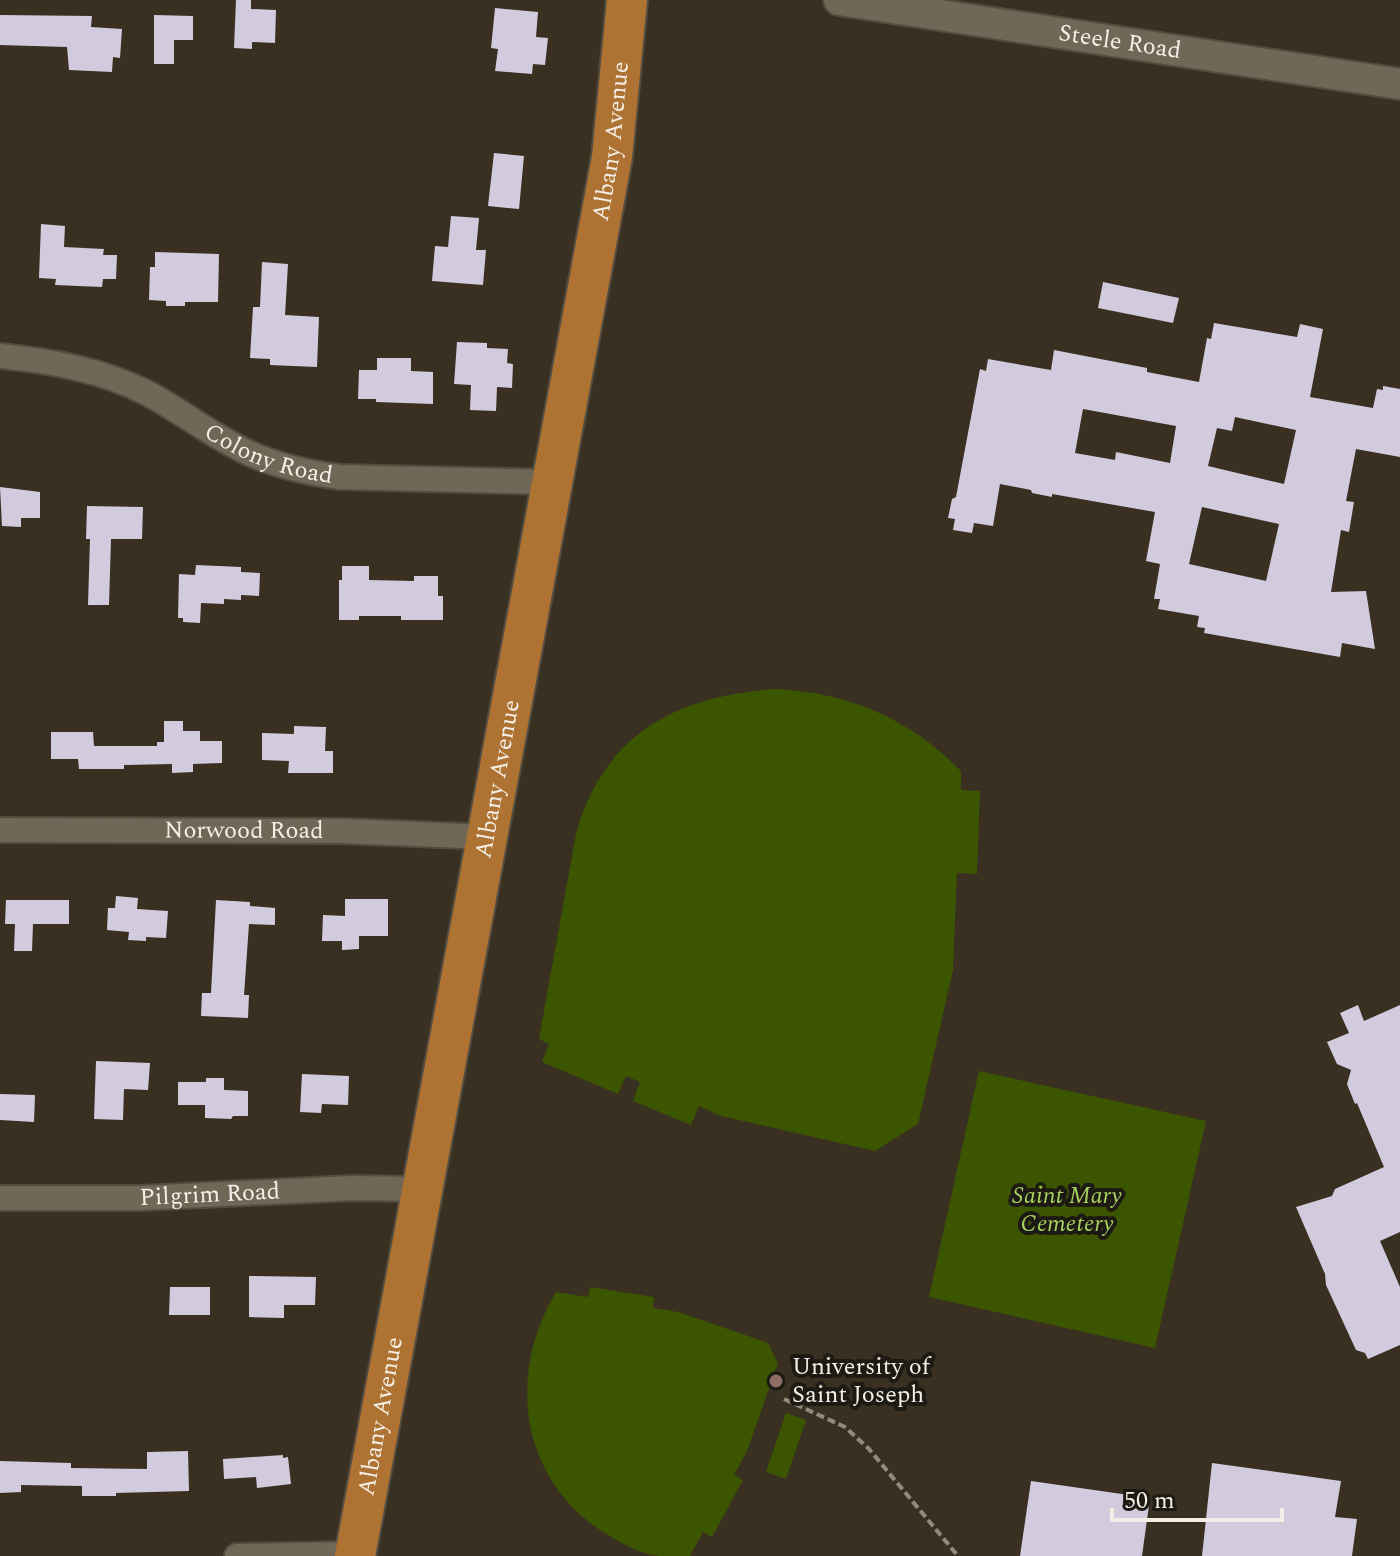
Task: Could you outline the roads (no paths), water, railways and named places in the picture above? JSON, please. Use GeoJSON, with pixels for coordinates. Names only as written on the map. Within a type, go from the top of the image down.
{"type":"FeatureCollection","features":[{"type":"Feature","properties":{"kind":"highway","name":"Albany Avenue"},"geometry":{"type":"LineString","coordinates":[[355,1555],[612,157],[627,0]]}},
{"type":"Feature","properties":{"kind":"street","name":"Steele Road"},"geometry":{"type":"LineString","coordinates":[[839,0],[1400,84]]}},
{"type":"Feature","properties":{"kind":"street","name":"Colony Road"},"geometry":{"type":"LineString","coordinates":[[0,356],[52,362],[120,381],[149,394],[248,453],[306,473],[340,477],[553,482]]}},
{"type":"Feature","properties":{"kind":"street","name":"Norwood Road"},"geometry":{"type":"LineString","coordinates":[[0,830],[385,832],[488,837]]}},
{"type":"Feature","properties":{"kind":"street","name":"Pilgrim Road"},"geometry":{"type":"LineString","coordinates":[[0,1198],[141,1198],[352,1188],[421,1189]]}},
{"type":"Feature","properties":{"kind":"street"},"geometry":{"type":"LineString","coordinates":[[237,1556],[355,1555]]}},
{"type":"Feature","properties":{"kind":"place","name":"University of Saint Joseph"},"geometry":{"type":"Point","coordinates":[776,1381]}},
{"type":"Feature","properties":{"kind":"park label","name":"Saint Mary Cemetery"},"geometry":{"type":"Point","coordinates":[1067,1210]}}]}
